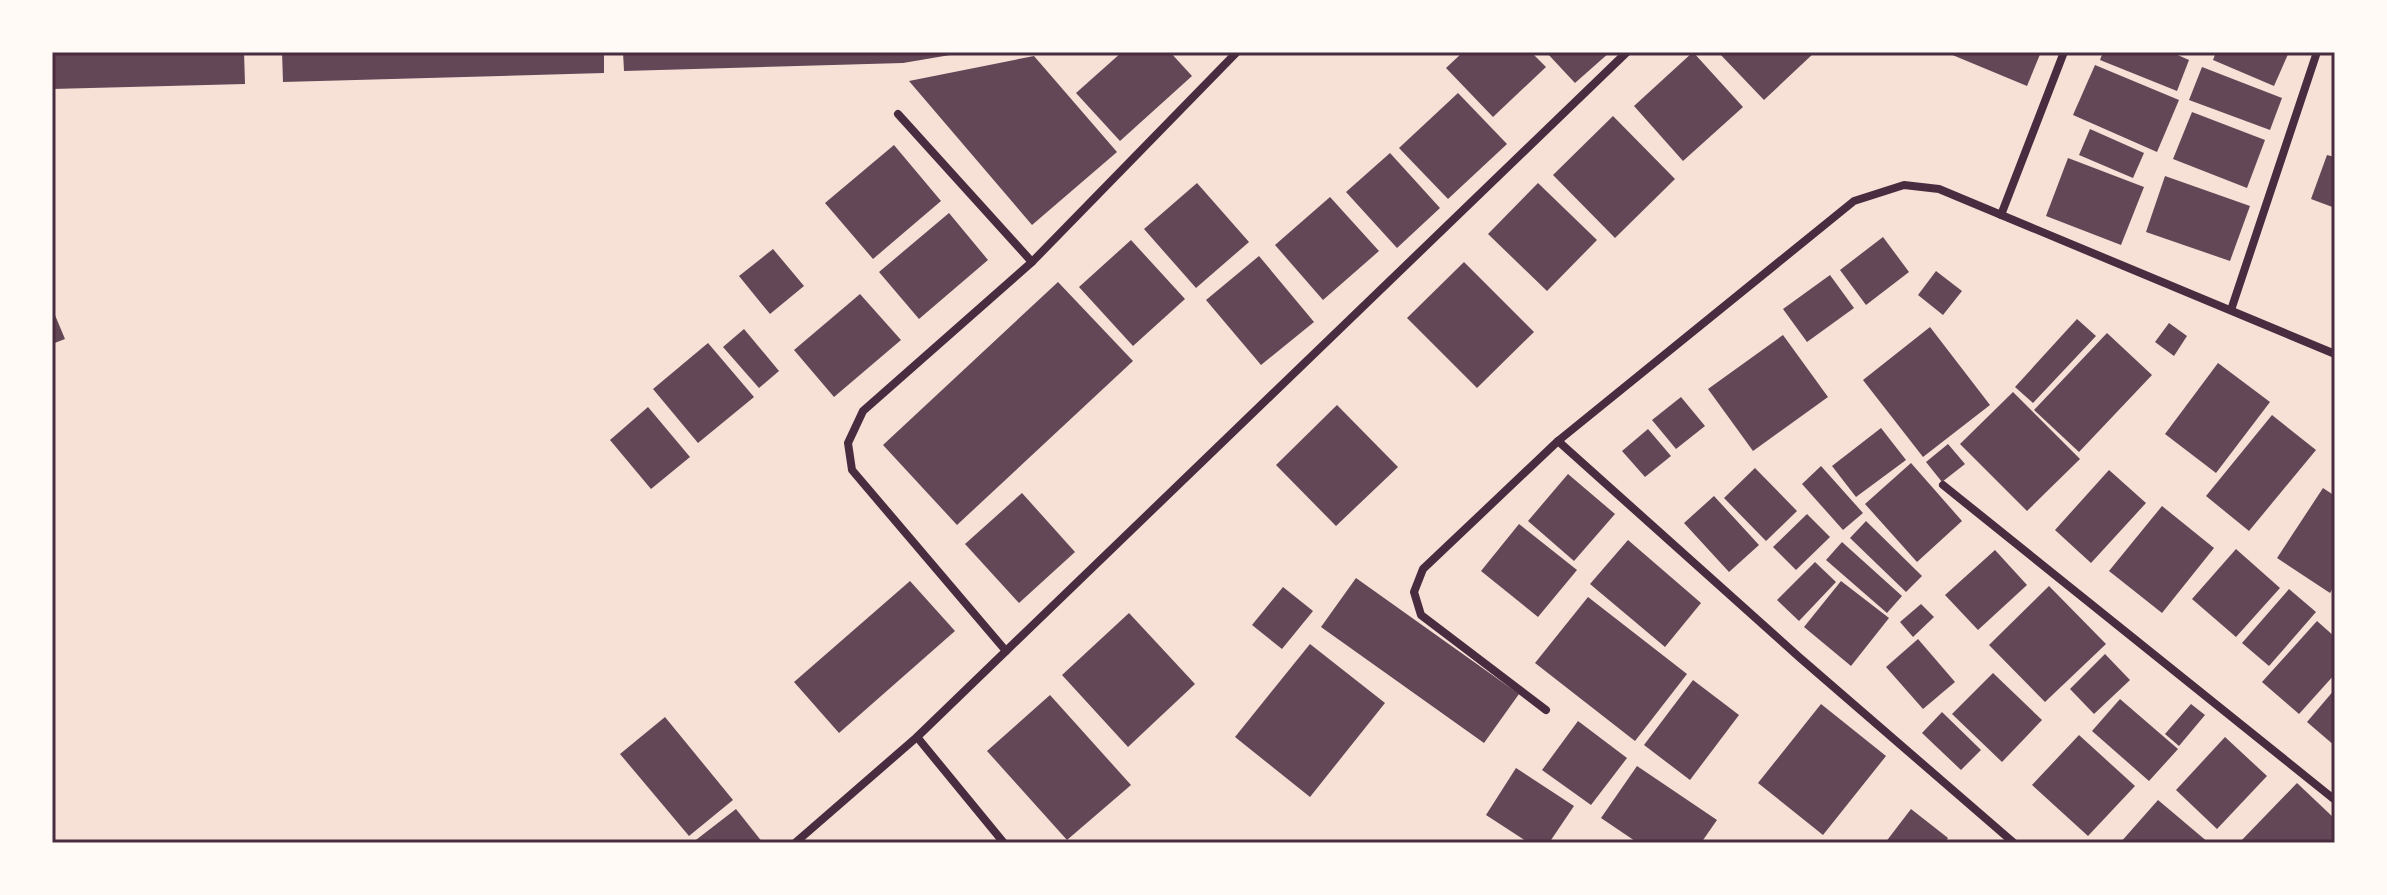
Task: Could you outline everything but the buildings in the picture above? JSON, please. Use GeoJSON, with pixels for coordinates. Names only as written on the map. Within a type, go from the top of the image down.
{"type":"FeatureCollection","features":[{"type":"Feature","properties":{"kind":"street"},"geometry":{"type":"LineString","coordinates":[[1006,651],[852,470],[848,443],[863,411],[1032,262],[1237,52]]}},
{"type":"Feature","properties":{"kind":"street"},"geometry":{"type":"LineString","coordinates":[[795,843],[917,737],[1627,52]]}},
{"type":"Feature","properties":{"kind":"street"},"geometry":{"type":"LineString","coordinates":[[2001,215],[2064,52]]}},
{"type":"Feature","properties":{"kind":"street"},"geometry":{"type":"LineString","coordinates":[[2231,310],[2317,52]]}},
{"type":"Feature","properties":{"kind":"street"},"geometry":{"type":"LineString","coordinates":[[898,114],[1032,262]]}},
{"type":"Feature","properties":{"kind":"street"},"geometry":{"type":"LineString","coordinates":[[1546,710],[1421,615],[1414,592],[1423,569],[1558,441],[1854,201],[1904,185],[1939,189],[2335,354]]}},
{"type":"Feature","properties":{"kind":"street"},"geometry":{"type":"LineString","coordinates":[[1558,441],[1799,657],[2014,843]]}},
{"type":"Feature","properties":{"kind":"street"},"geometry":{"type":"LineString","coordinates":[[1943,485],[2335,800]]}},
{"type":"Feature","properties":{"kind":"street"},"geometry":{"type":"LineString","coordinates":[[917,737],[1004,843]]}}]}
